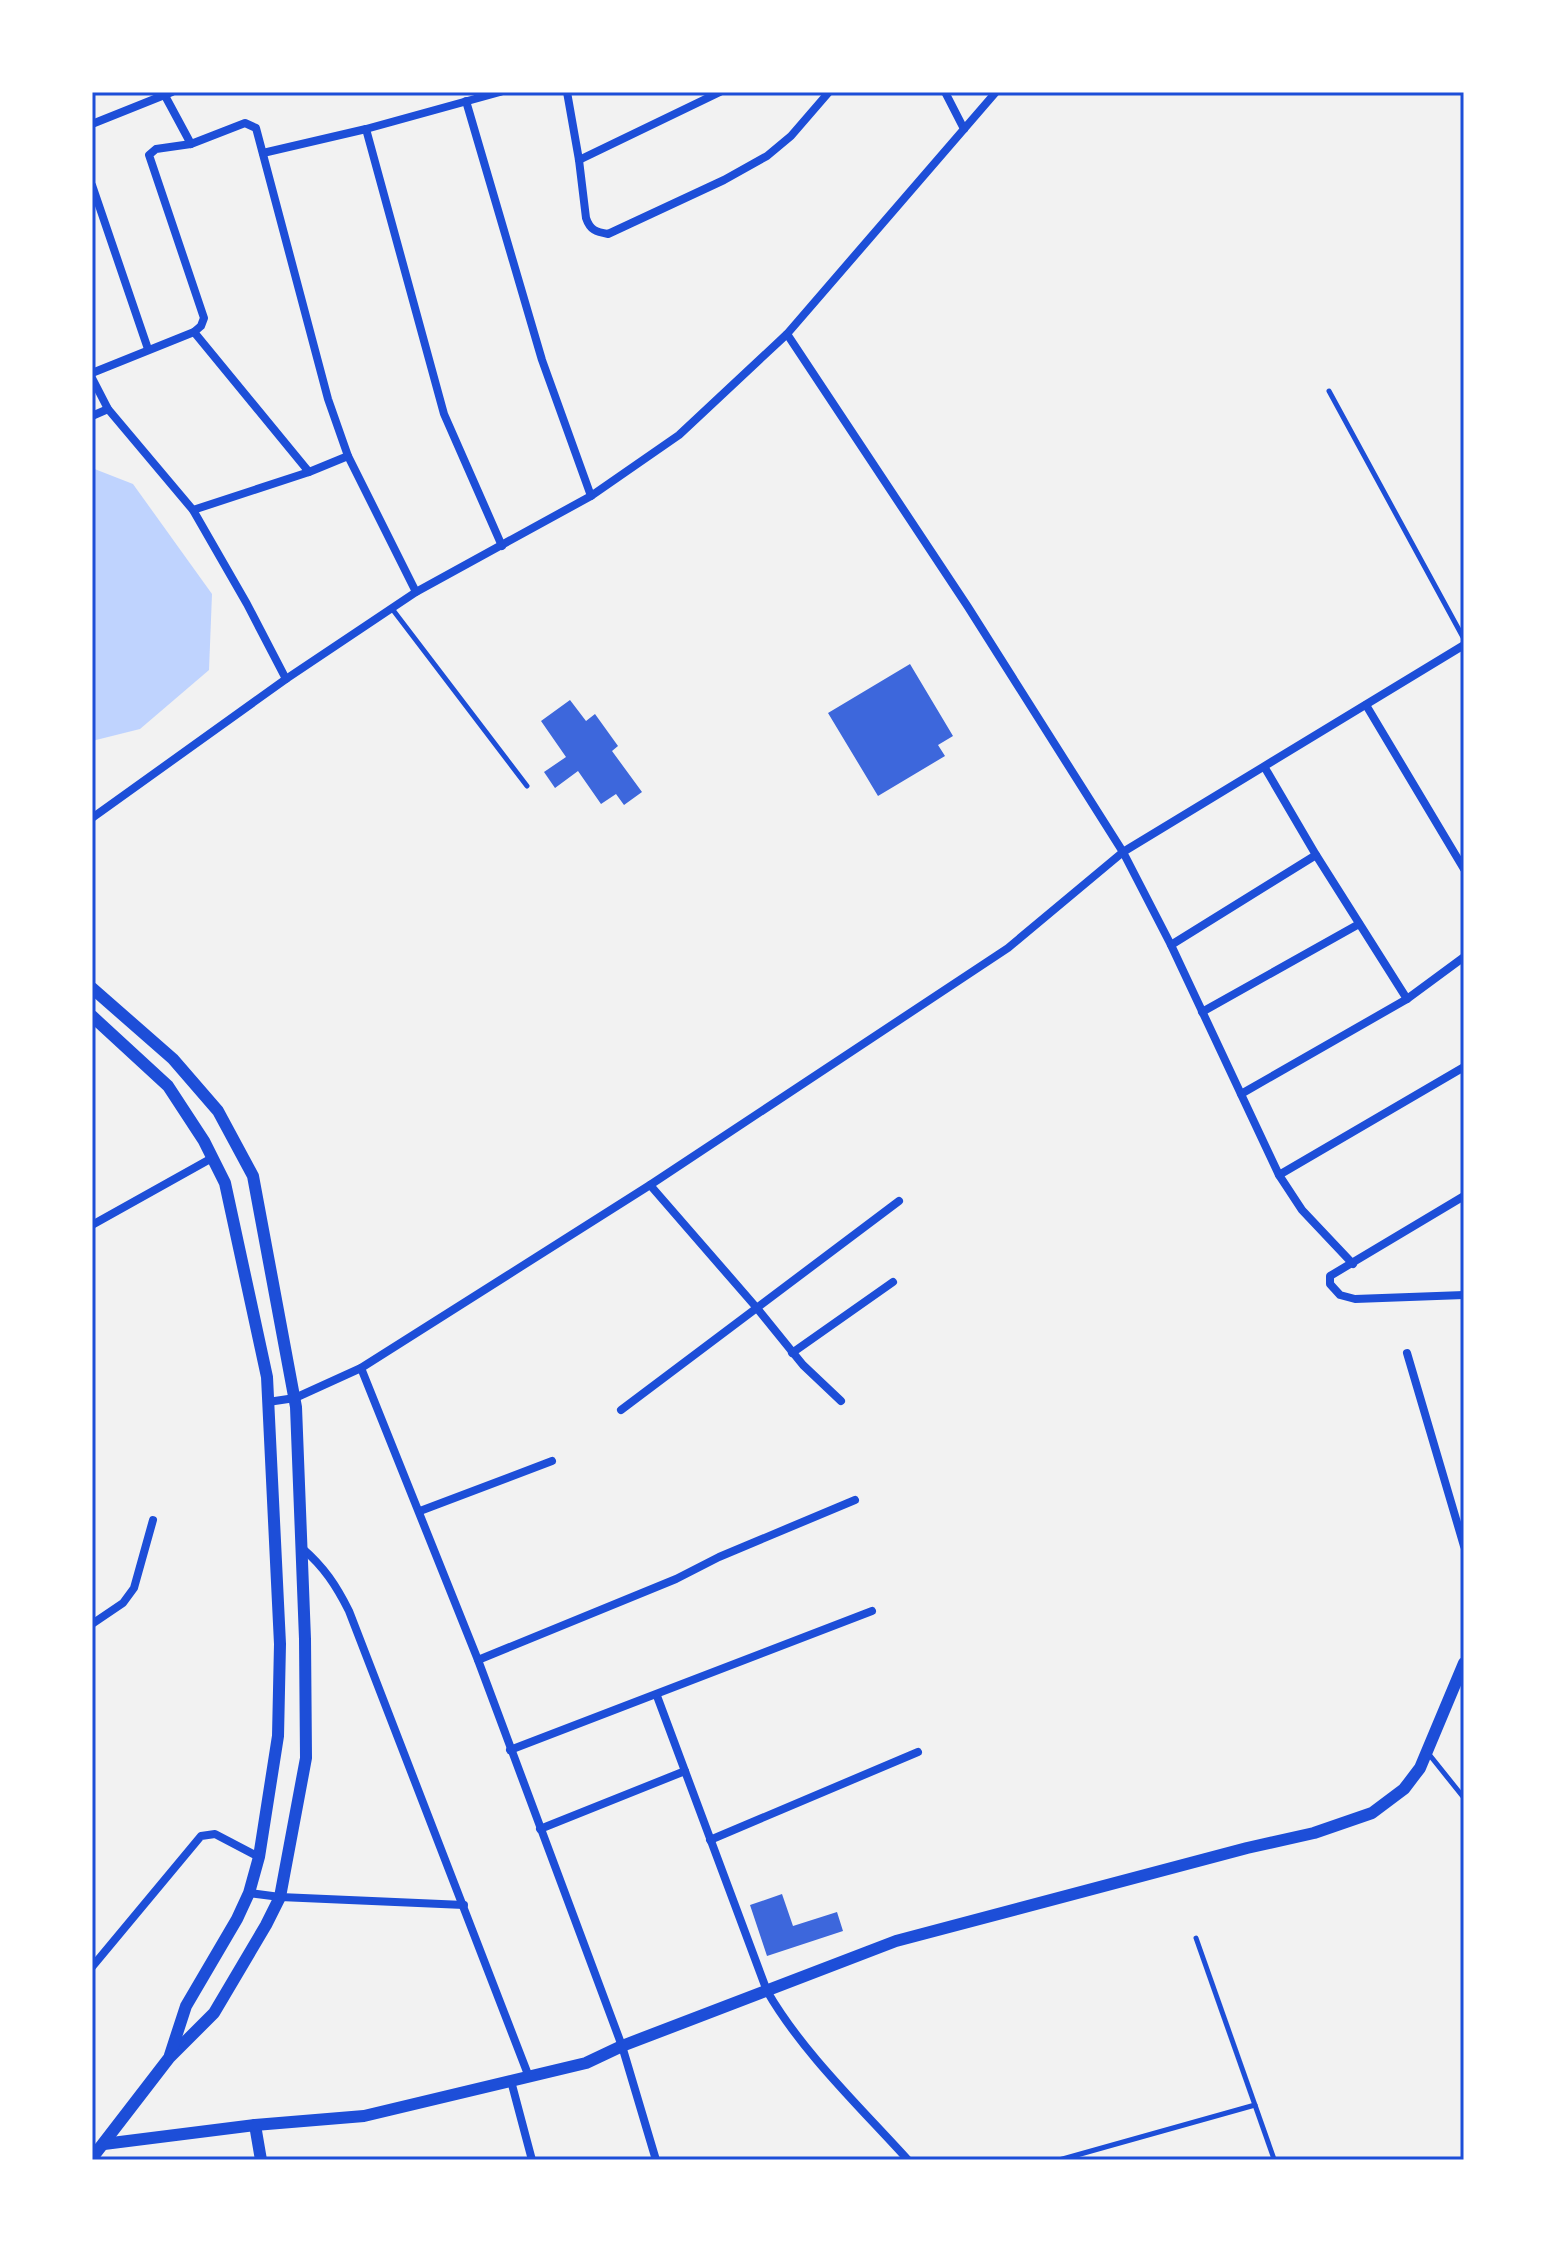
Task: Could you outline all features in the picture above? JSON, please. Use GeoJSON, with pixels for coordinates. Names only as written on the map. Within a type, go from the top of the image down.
{"type":"FeatureCollection","features":[{"type":"Feature","properties":{"kind":"street"},"geometry":{"type":"LineString","coordinates":[[263,153],[366,129],[500,92]]}},
{"type":"Feature","properties":{"kind":"street"},"geometry":{"type":"LineString","coordinates":[[567,92],[586,218],[589,227],[597,233],[608,234],[724,180],[767,156],[791,136],[829,92]]}},
{"type":"Feature","properties":{"kind":"street"},"geometry":{"type":"LineString","coordinates":[[579,160],[720,92]]}},
{"type":"Feature","properties":{"kind":"street"},"geometry":{"type":"LineString","coordinates":[[945,92],[964,129]]}},
{"type":"Feature","properties":{"kind":"street"},"geometry":{"type":"LineString","coordinates":[[92,818],[286,679],[416,592],[591,496],[679,435],[787,334],[996,92]]}},
{"type":"Feature","properties":{"kind":"street"},"geometry":{"type":"LineString","coordinates":[[92,124],[167,93],[191,144]]}},
{"type":"Feature","properties":{"kind":"street"},"geometry":{"type":"LineString","coordinates":[[466,101],[542,360],[591,496]]}},
{"type":"Feature","properties":{"kind":"street"},"geometry":{"type":"LineString","coordinates":[[286,679],[193,510],[108,409],[92,376],[148,349],[194,332],[204,318],[149,158],[156,149],[191,144],[245,123],[256,128],[328,399],[348,456],[416,592]]}},
{"type":"Feature","properties":{"kind":"street"},"geometry":{"type":"LineString","coordinates":[[366,129],[444,414],[502,546]]}},
{"type":"Feature","properties":{"kind":"street"},"geometry":{"type":"LineString","coordinates":[[92,185],[148,349]]}},
{"type":"Feature","properties":{"kind":"street"},"geometry":{"type":"LineString","coordinates":[[194,332],[309,472]]}},
{"type":"Feature","properties":{"kind":"street"},"geometry":{"type":"LineString","coordinates":[[787,334],[968,607],[1123,852],[1171,945],[1279,1175],[1302,1210],[1353,1264]]}},
{"type":"Feature","properties":{"kind":"street"},"geometry":{"type":"LineString","coordinates":[[92,416],[108,409]]}},
{"type":"Feature","properties":{"kind":"street"},"geometry":{"type":"LineString","coordinates":[[193,510],[348,456]]}},
{"type":"Feature","properties":{"kind":"street"},"geometry":{"type":"LineString","coordinates":[[268,1402],[295,1398],[361,1368],[650,1185],[1008,948],[1123,852],[1265,768],[1464,642]]}},
{"type":"Feature","properties":{"kind":"street"},"geometry":{"type":"LineString","coordinates":[[1366,705],[1464,869]]}},
{"type":"Feature","properties":{"kind":"street"},"geometry":{"type":"LineString","coordinates":[[1265,768],[1407,999]]}},
{"type":"Feature","properties":{"kind":"street"},"geometry":{"type":"LineString","coordinates":[[1171,945],[1316,855]]}},
{"type":"Feature","properties":{"kind":"street"},"geometry":{"type":"LineString","coordinates":[[1202,1012],[1359,924]]}},
{"type":"Feature","properties":{"kind":"street"},"geometry":{"type":"LineString","coordinates":[[1241,1094],[1407,999],[1464,957]]}},
{"type":"Feature","properties":{"kind":"street"},"geometry":{"type":"LineString","coordinates":[[92,988],[173,1059],[218,1111],[253,1176],[295,1398],[302,1548],[306,1758],[280,1897],[266,1925],[214,2013],[169,2058],[92,2158]]}},
{"type":"Feature","properties":{"kind":"street"},"geometry":{"type":"LineString","coordinates":[[92,1016],[168,1086],[204,1141],[225,1183],[267,1377],[280,1644],[278,1736],[259,1857],[249,1893],[186,2006],[169,2058]]}},
{"type":"Feature","properties":{"kind":"street"},"geometry":{"type":"LineString","coordinates":[[1279,1175],[1464,1067]]}},
{"type":"Feature","properties":{"kind":"street"},"geometry":{"type":"LineString","coordinates":[[92,1225],[212,1158]]}},
{"type":"Feature","properties":{"kind":"street"},"geometry":{"type":"LineString","coordinates":[[650,1185],[792,1353],[841,1401]]}},
{"type":"Feature","properties":{"kind":"street"},"geometry":{"type":"LineString","coordinates":[[1464,1196],[1330,1276],[1330,1284],[1340,1295],[1355,1299],[1464,1295]]}},
{"type":"Feature","properties":{"kind":"street"},"geometry":{"type":"LineString","coordinates":[[621,1410],[899,1201]]}},
{"type":"Feature","properties":{"kind":"street"},"geometry":{"type":"LineString","coordinates":[[792,1353],[893,1282]]}},
{"type":"Feature","properties":{"kind":"street"},"geometry":{"type":"LineString","coordinates":[[1407,1353],[1464,1546]]}},
{"type":"Feature","properties":{"kind":"street"},"geometry":{"type":"LineString","coordinates":[[361,1368],[478,1660],[622,2046],[656,2160]]}},
{"type":"Feature","properties":{"kind":"street"},"geometry":{"type":"LineString","coordinates":[[420,1511],[552,1461]]}},
{"type":"Feature","properties":{"kind":"street"},"geometry":{"type":"LineString","coordinates":[[478,1660],[676,1579],[719,1557],[855,1500]]}},
{"type":"Feature","properties":{"kind":"street"},"geometry":{"type":"LineString","coordinates":[[92,1624],[123,1603],[134,1588],[153,1520]]}},
{"type":"Feature","properties":{"kind":"street"},"geometry":{"type":"LineString","coordinates":[[302,1548],[329,1574],[349,1611],[529,2077]]}},
{"type":"Feature","properties":{"kind":"street"},"geometry":{"type":"LineString","coordinates":[[510,1750],[872,1611]]}},
{"type":"Feature","properties":{"kind":"street"},"geometry":{"type":"LineString","coordinates":[[104,2144],[255,2125],[364,2116],[586,2063],[622,2046],[896,1941],[1314,1833],[1372,1813],[1404,1789],[1420,1768],[1464,1663]]}},
{"type":"Feature","properties":{"kind":"street"},"geometry":{"type":"LineString","coordinates":[[657,1696],[767,1991],[799,2037],[908,2160]]}},
{"type":"Feature","properties":{"kind":"street"},"geometry":{"type":"LineString","coordinates":[[710,1840],[918,1752]]}},
{"type":"Feature","properties":{"kind":"street"},"geometry":{"type":"LineString","coordinates":[[540,1829],[685,1771]]}},
{"type":"Feature","properties":{"kind":"street"},"geometry":{"type":"LineString","coordinates":[[92,1967],[201,1836],[215,1834],[259,1857]]}},
{"type":"Feature","properties":{"kind":"street"},"geometry":{"type":"LineString","coordinates":[[249,1893],[464,1905]]}},
{"type":"Feature","properties":{"kind":"street"},"geometry":{"type":"LineString","coordinates":[[511,2081],[532,2160]]}},
{"type":"Feature","properties":{"kind":"street"},"geometry":{"type":"LineString","coordinates":[[255,2125],[261,2160]]}},
{"type":"Feature","properties":{"kind":"lane"},"geometry":{"type":"LineString","coordinates":[[1329,391],[1464,642]]}},
{"type":"Feature","properties":{"kind":"lane"},"geometry":{"type":"LineString","coordinates":[[393,610],[527,786]]}},
{"type":"Feature","properties":{"kind":"lane"},"geometry":{"type":"LineString","coordinates":[[1427,1752],[1464,1798]]}},
{"type":"Feature","properties":{"kind":"lane"},"geometry":{"type":"LineString","coordinates":[[1196,1938],[1274,2159]]}},
{"type":"Feature","properties":{"kind":"lane"},"geometry":{"type":"LineString","coordinates":[[1059,2160],[1255,2105]]}},
{"type":"Feature","properties":{"kind":"water"},"geometry":{"type":"Polygon","coordinates":[[[92,468],[133,484],[212,594],[209,670],[140,729],[92,741],[92,468]]]}},
{"type":"Feature","properties":{"kind":"building"},"geometry":{"type":"Polygon","coordinates":[[[910,664],[953,736],[938,745],[945,756],[878,796],[828,713],[910,664]]]}},
{"type":"Feature","properties":{"kind":"building"},"geometry":{"type":"Polygon","coordinates":[[[570,700],[586,721],[595,714],[618,746],[612,751],[642,792],[624,805],[616,794],[601,804],[578,771],[555,788],[544,772],[566,757],[541,721],[570,700]]]}},
{"type":"Feature","properties":{"kind":"building"},"geometry":{"type":"Polygon","coordinates":[[[782,1894],[793,1926],[837,1912],[843,1931],[767,1956],[750,1905],[782,1894]]]}}]}
